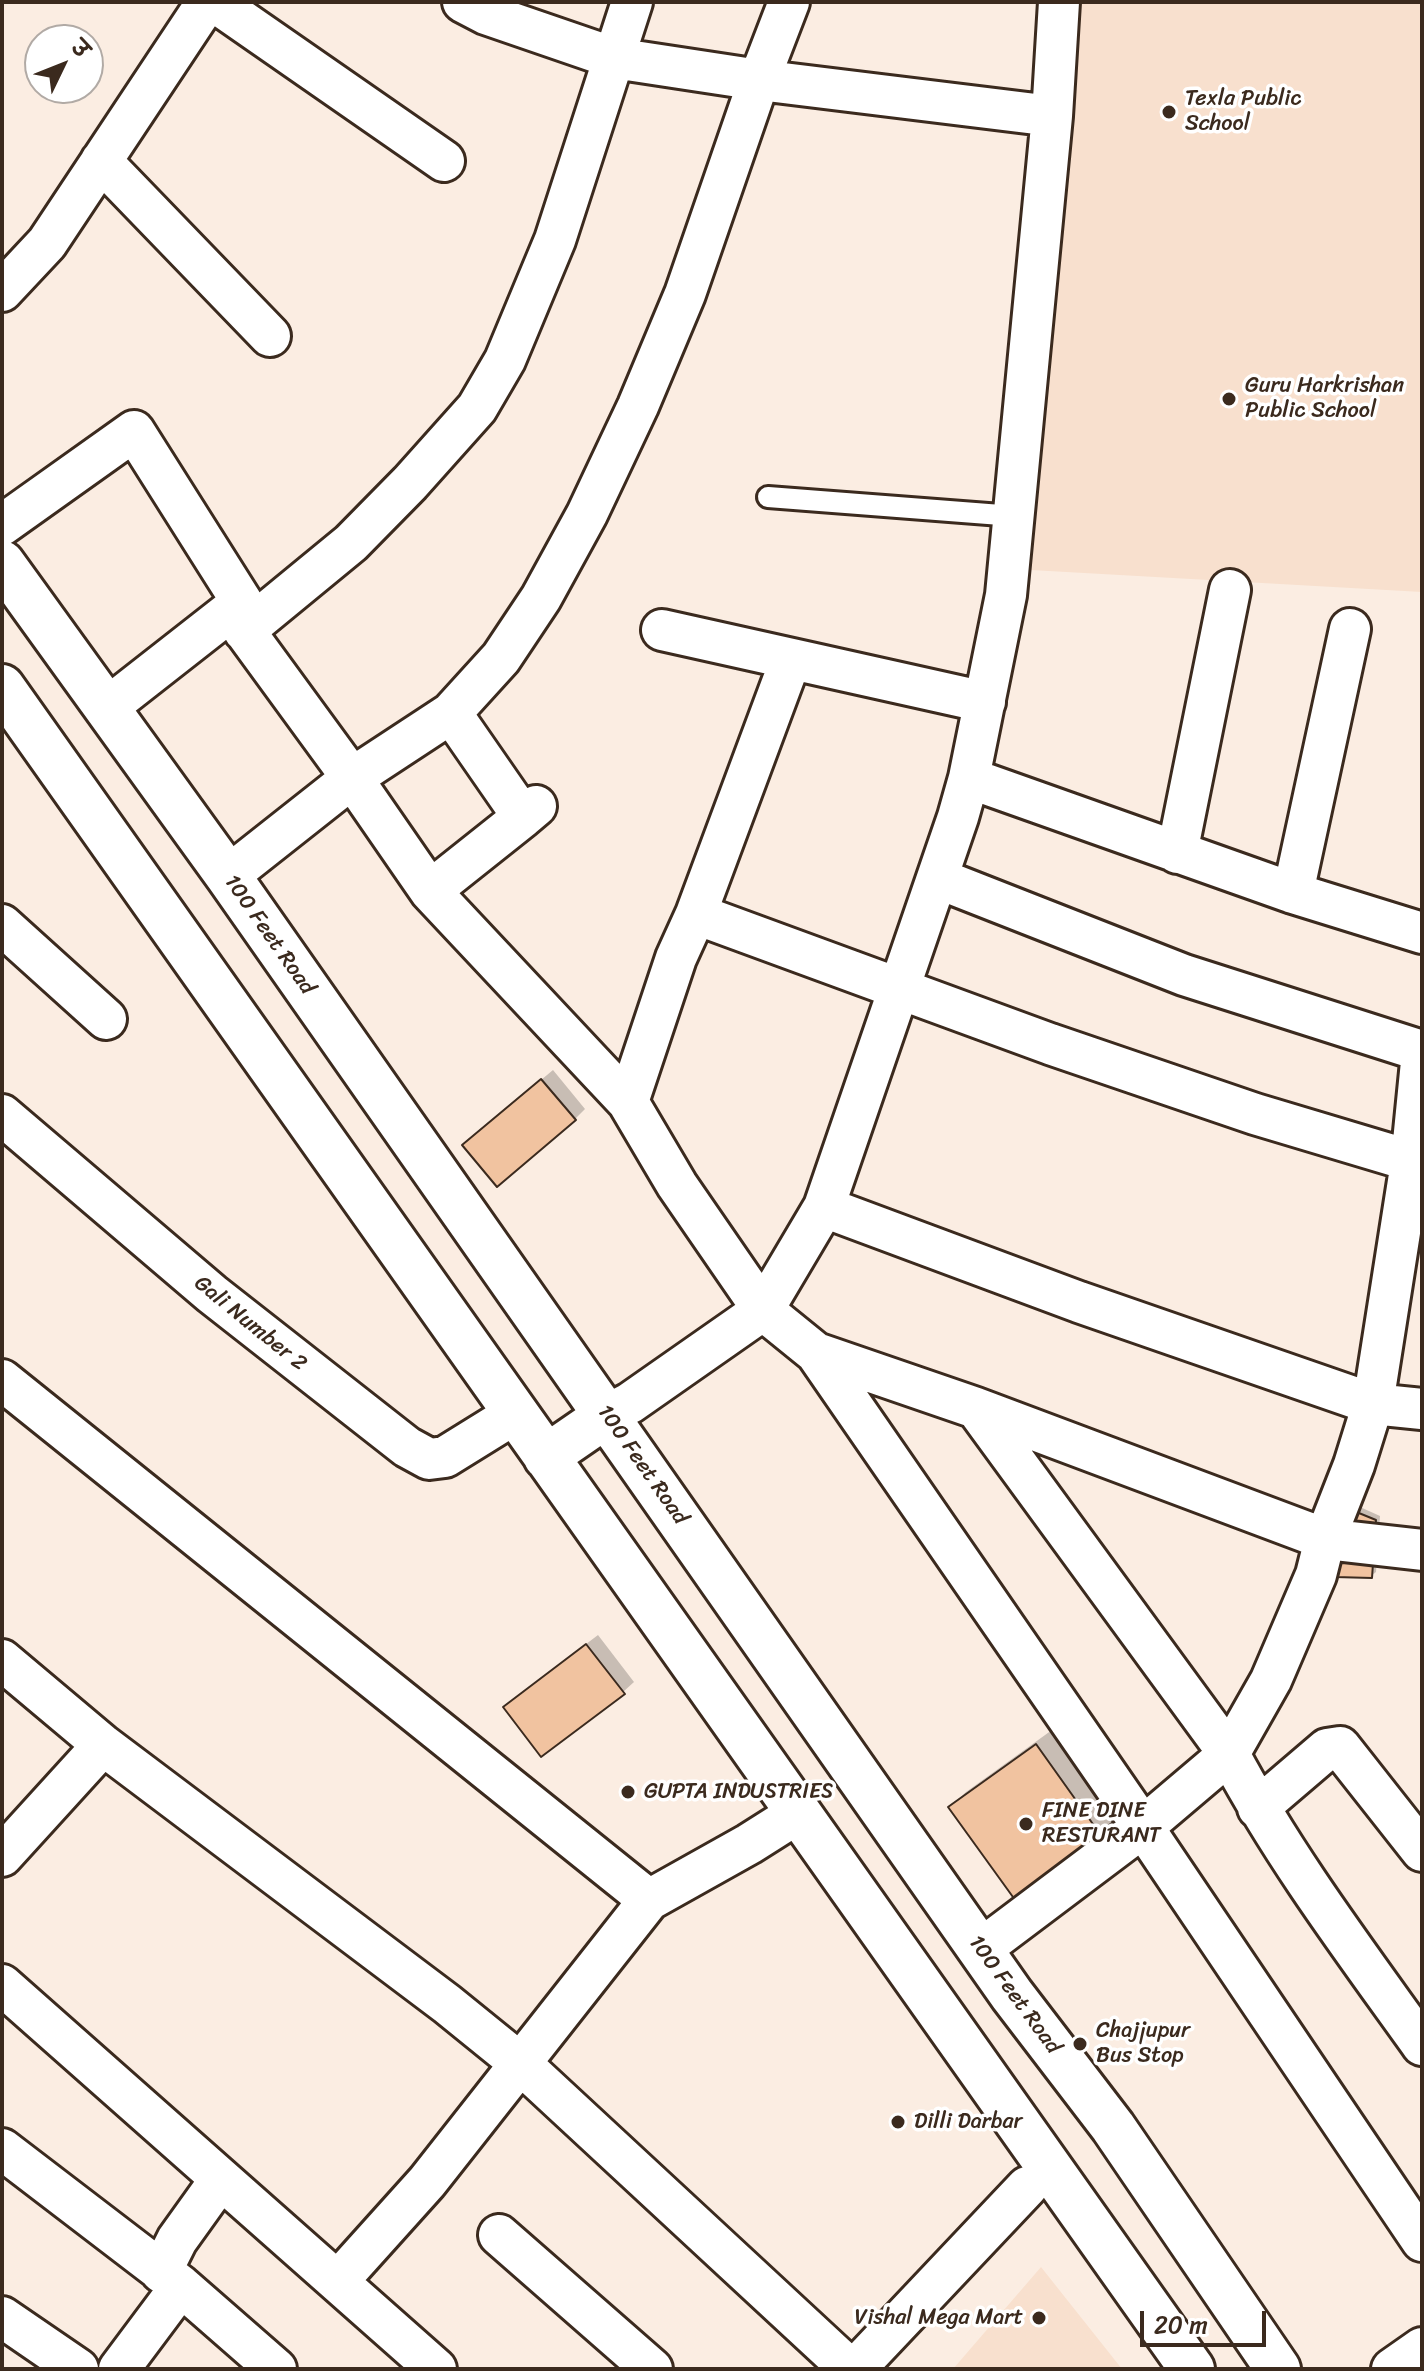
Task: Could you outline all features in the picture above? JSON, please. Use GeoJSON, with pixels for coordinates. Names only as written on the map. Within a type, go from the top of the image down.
{"type":"FeatureCollection","features":[{"type":"Feature","properties":{"kind":"main road","name":"100 Feet Road"},"geometry":{"type":"LineString","coordinates":[[2,563],[228,876],[1012,1995],[1113,2127],[1278,2369]]}},
{"type":"Feature","properties":{"kind":"main road"},"geometry":{"type":"LineString","coordinates":[[2,687],[1192,2369]]}},
{"type":"Feature","properties":{"kind":"main road"},"geometry":{"type":"LineString","coordinates":[[546,1457],[607,1415]]}},
{"type":"Feature","properties":{"kind":"street"},"geometry":{"type":"LineString","coordinates":[[2,291],[47,243],[207,2]]}},
{"type":"Feature","properties":{"kind":"street"},"geometry":{"type":"LineString","coordinates":[[215,2],[444,161]]}},
{"type":"Feature","properties":{"kind":"street"},"geometry":{"type":"LineString","coordinates":[[463,2],[486,14],[614,58],[759,80],[1052,116]]}},
{"type":"Feature","properties":{"kind":"street"},"geometry":{"type":"LineString","coordinates":[[108,707],[351,543],[477,408],[505,360],[555,240],[632,2]]}},
{"type":"Feature","properties":{"kind":"street"},"geometry":{"type":"LineString","coordinates":[[228,876],[352,778],[451,713],[501,658],[541,598],[587,514],[638,406],[685,294],[789,2]]}},
{"type":"Feature","properties":{"kind":"street"},"geometry":{"type":"LineString","coordinates":[[607,1415],[630,1403],[763,1310],[824,1207],[969,778],[1006,595],[1052,116],[1059,2]]}},
{"type":"Feature","properties":{"kind":"street"},"geometry":{"type":"LineString","coordinates":[[101,161],[270,336]]}},
{"type":"Feature","properties":{"kind":"street"},"geometry":{"type":"LineString","coordinates":[[2,525],[134,431],[242,602],[237,621]]}},
{"type":"Feature","properties":{"kind":"street"},"geometry":{"type":"LineString","coordinates":[[1177,853],[1230,590]]}},
{"type":"Feature","properties":{"kind":"street"},"geometry":{"type":"LineString","coordinates":[[237,621],[430,891],[628,1102],[677,1185],[763,1310],[816,1353],[1143,1827],[1422,2241]]}},
{"type":"Feature","properties":{"kind":"street"},"geometry":{"type":"LineString","coordinates":[[1293,893],[1350,629]]}},
{"type":"Feature","properties":{"kind":"street"},"geometry":{"type":"LineString","coordinates":[[662,630],[985,702]]}},
{"type":"Feature","properties":{"kind":"street"},"geometry":{"type":"LineString","coordinates":[[628,1102],[676,958],[696,914],[791,659]]}},
{"type":"Feature","properties":{"kind":"street"},"geometry":{"type":"LineString","coordinates":[[430,891],[530,812],[451,713]]}},
{"type":"Feature","properties":{"kind":"street"},"geometry":{"type":"LineString","coordinates":[[969,778],[1293,893],[1422,933]]}},
{"type":"Feature","properties":{"kind":"street"},"geometry":{"type":"LineString","coordinates":[[937,878],[1184,975],[1422,1052],[1416,1163],[1373,1404],[1354,1465],[1325,1539],[1316,1575],[1271,1680],[1229,1754],[1143,1827],[981,1949]]}},
{"type":"Feature","properties":{"kind":"street"},"geometry":{"type":"LineString","coordinates":[[696,914],[1255,1114],[1416,1163]]}},
{"type":"Feature","properties":{"kind":"street"},"geometry":{"type":"LineString","coordinates":[[2,925],[106,1019]]}},
{"type":"Feature","properties":{"kind":"street","name":"Gali Number 2"},"geometry":{"type":"LineString","coordinates":[[2,1115],[212,1294],[407,1447],[429,1459],[445,1457],[516,1413]]}},
{"type":"Feature","properties":{"kind":"street"},"geometry":{"type":"LineString","coordinates":[[824,1207],[1079,1302],[1373,1404],[1422,1409]]}},
{"type":"Feature","properties":{"kind":"street"},"geometry":{"type":"LineString","coordinates":[[816,1353],[976,1408],[1325,1539],[1422,1550]]}},
{"type":"Feature","properties":{"kind":"street"},"geometry":{"type":"LineString","coordinates":[[2,1380],[649,1900]]}},
{"type":"Feature","properties":{"kind":"street"},"geometry":{"type":"LineString","coordinates":[[976,1408],[1229,1754],[1258,1808],[1306,1882],[1422,2045]]}},
{"type":"Feature","properties":{"kind":"street"},"geometry":{"type":"LineString","coordinates":[[2,1660],[103,1745],[447,2004],[521,2064],[852,2369],[1027,2187]]}},
{"type":"Feature","properties":{"kind":"street"},"geometry":{"type":"LineString","coordinates":[[2,1856],[103,1745]]}},
{"type":"Feature","properties":{"kind":"street"},"geometry":{"type":"LineString","coordinates":[[1258,1808],[1327,1749],[1340,1747],[1422,1851]]}},
{"type":"Feature","properties":{"kind":"street"},"geometry":{"type":"LineString","coordinates":[[338,2281],[427,2182],[649,1900],[798,1813]]}},
{"type":"Feature","properties":{"kind":"street"},"geometry":{"type":"LineString","coordinates":[[2,1985],[436,2369]]}},
{"type":"Feature","properties":{"kind":"street"},"geometry":{"type":"LineString","coordinates":[[2,2149],[171,2279],[276,2369]]}},
{"type":"Feature","properties":{"kind":"street"},"geometry":{"type":"LineString","coordinates":[[119,2369],[171,2279],[177,2240],[220,2180]]}},
{"type":"Feature","properties":{"kind":"street"},"geometry":{"type":"LineString","coordinates":[[499,2235],[652,2369]]}},
{"type":"Feature","properties":{"kind":"street"},"geometry":{"type":"LineString","coordinates":[[2,2317],[78,2369]]}},
{"type":"Feature","properties":{"kind":"street"},"geometry":{"type":"LineString","coordinates":[[1392,2369],[1422,2348]]}},
{"type":"Feature","properties":{"kind":"lane"},"geometry":{"type":"LineString","coordinates":[[768,497],[1014,516]]}},
{"type":"Feature","properties":{"kind":"shaded area","name":"Guru Harkrishan Public School"},"geometry":{"type":"Polygon","coordinates":[[[1074,2],[1422,2],[1422,592],[1013,569],[1074,2]]]}},
{"type":"Feature","properties":{"kind":"shaded area","name":"Vishal Mega Mart"},"geometry":{"type":"Polygon","coordinates":[[[1041,2267],[1122,2369],[953,2369],[1041,2267]]]}},
{"type":"Feature","properties":{"kind":"building"},"geometry":{"type":"Polygon","coordinates":[[[541,1079],[576,1120],[497,1187],[462,1145],[541,1079]]]}},
{"type":"Feature","properties":{"kind":"building"},"geometry":{"type":"Polygon","coordinates":[[[1354,1511],[1376,1520],[1372,1578],[1335,1577],[1354,1511]]]}},
{"type":"Feature","properties":{"kind":"building"},"geometry":{"type":"Polygon","coordinates":[[[586,1644],[625,1694],[541,1757],[503,1707],[586,1644]]]}},
{"type":"Feature","properties":{"kind":"building","name":"FINE DINE RESTURANT"},"geometry":{"type":"Polygon","coordinates":[[[1036,1744],[1105,1841],[1018,1904],[948,1807],[1036,1744]]]}},
{"type":"Feature","properties":{"kind":"place","name":"Texla Public School"},"geometry":{"type":"Point","coordinates":[1169,112]}},
{"type":"Feature","properties":{"kind":"place","name":"Guru Harkrishan Public School"},"geometry":{"type":"Point","coordinates":[1229,399]}},
{"type":"Feature","properties":{"kind":"place","name":"GUPTA INDUSTRIES"},"geometry":{"type":"Point","coordinates":[628,1792]}},
{"type":"Feature","properties":{"kind":"place","name":"FINE DINE RESTURANT"},"geometry":{"type":"Point","coordinates":[1026,1824]}},
{"type":"Feature","properties":{"kind":"place","name":"Chajjupur Bus Stop"},"geometry":{"type":"Point","coordinates":[1080,2044]}},
{"type":"Feature","properties":{"kind":"place","name":"Dilli Darbar"},"geometry":{"type":"Point","coordinates":[898,2122]}},
{"type":"Feature","properties":{"kind":"place","name":"Vishal Mega Mart"},"geometry":{"type":"Point","coordinates":[1039,2318]}}]}
